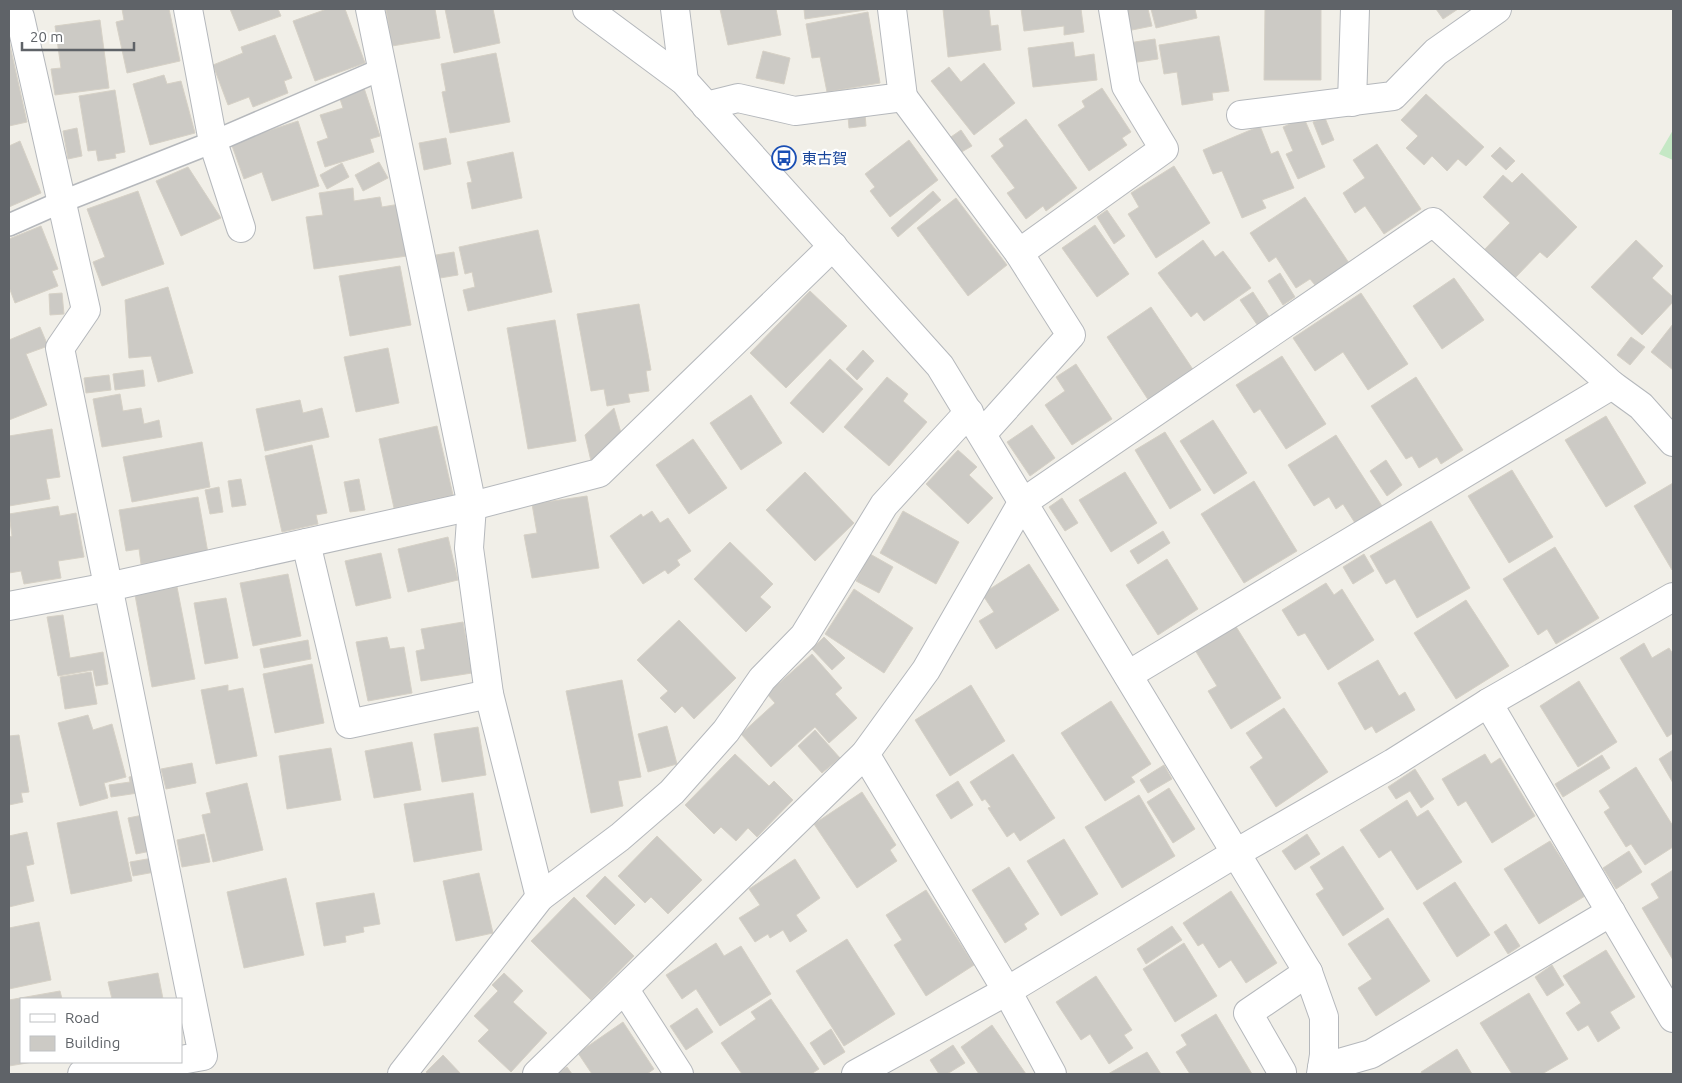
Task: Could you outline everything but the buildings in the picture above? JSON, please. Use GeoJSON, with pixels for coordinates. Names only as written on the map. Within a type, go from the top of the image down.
{"type":"FeatureCollection","features":[{"type":"Feature","properties":{"kind":"street"},"geometry":{"type":"LineString","coordinates":[[188,9],[213,142],[241,228]]}},
{"type":"Feature","properties":{"kind":"street"},"geometry":{"type":"LineString","coordinates":[[370,9],[472,506],[470,548],[489,694],[540,897]]}},
{"type":"Feature","properties":{"kind":"street"},"geometry":{"type":"LineString","coordinates":[[587,9],[684,82],[940,366],[1308,972],[1324,1017],[1322,1071],[1371,1054],[1611,912]]}},
{"type":"Feature","properties":{"kind":"street"},"geometry":{"type":"LineString","coordinates":[[675,9],[684,82]]}},
{"type":"Feature","properties":{"kind":"street"},"geometry":{"type":"LineString","coordinates":[[402,1074],[540,897],[620,837],[678,786],[726,731],[762,680],[804,636],[884,504],[1071,335],[1019,253],[903,97],[892,9]]}},
{"type":"Feature","properties":{"kind":"street"},"geometry":{"type":"LineString","coordinates":[[1019,253],[1164,150],[1126,86],[1112,9]]}},
{"type":"Feature","properties":{"kind":"street"},"geometry":{"type":"LineString","coordinates":[[1352,102],[1354,9]]}},
{"type":"Feature","properties":{"kind":"street"},"geometry":{"type":"LineString","coordinates":[[1241,115],[1393,96],[1436,52],[1497,9]]}},
{"type":"Feature","properties":{"kind":"street"},"geometry":{"type":"LineString","coordinates":[[22,15],[61,202],[86,310],[60,348],[108,587],[197,1063]]}},
{"type":"Feature","properties":{"kind":"street"},"geometry":{"type":"LineString","coordinates":[[706,106],[738,98],[796,111],[903,97]]}},
{"type":"Feature","properties":{"kind":"street"},"geometry":{"type":"LineString","coordinates":[[536,1074],[625,990],[865,754],[926,670],[1022,503],[1433,222],[1612,385],[1641,406],[1673,442]]}},
{"type":"Feature","properties":{"kind":"street"},"geometry":{"type":"LineString","coordinates":[[9,606],[108,587],[472,506],[599,473],[833,246]]}},
{"type":"Feature","properties":{"kind":"street"},"geometry":{"type":"LineString","coordinates":[[1128,675],[1612,385]]}},
{"type":"Feature","properties":{"kind":"street"},"geometry":{"type":"LineString","coordinates":[[306,543],[349,724],[489,694]]}},
{"type":"Feature","properties":{"kind":"street"},"geometry":{"type":"LineString","coordinates":[[856,1074],[1007,991],[1236,853],[1393,763],[1488,703],[1670,608]]}},
{"type":"Feature","properties":{"kind":"street"},"geometry":{"type":"LineString","coordinates":[[1488,703],[1673,1018]]}},
{"type":"Feature","properties":{"kind":"street"},"geometry":{"type":"LineString","coordinates":[[865,754],[1007,991],[1052,1074]]}},
{"type":"Feature","properties":{"kind":"street"},"geometry":{"type":"LineString","coordinates":[[1281,1074],[1282,1072],[1248,1013],[1308,972]]}},
{"type":"Feature","properties":{"kind":"street"},"geometry":{"type":"LineString","coordinates":[[625,990],[680,1074]]}},
{"type":"Feature","properties":{"kind":"street"},"geometry":{"type":"LineString","coordinates":[[82,1074],[160,1063]]}},
{"type":"Feature","properties":{"kind":"lane"},"geometry":{"type":"LineString","coordinates":[[9,225],[61,202],[213,142],[382,69]]}},
{"type":"Feature","properties":{"kind":"green space"},"geometry":{"type":"Polygon","coordinates":[[[1673,130],[1673,160],[1659,154],[1673,130]]]}},
{"type":"Feature","properties":{"kind":"place","name":"東古賀"},"geometry":{"type":"Point","coordinates":[784,158]}}]}
